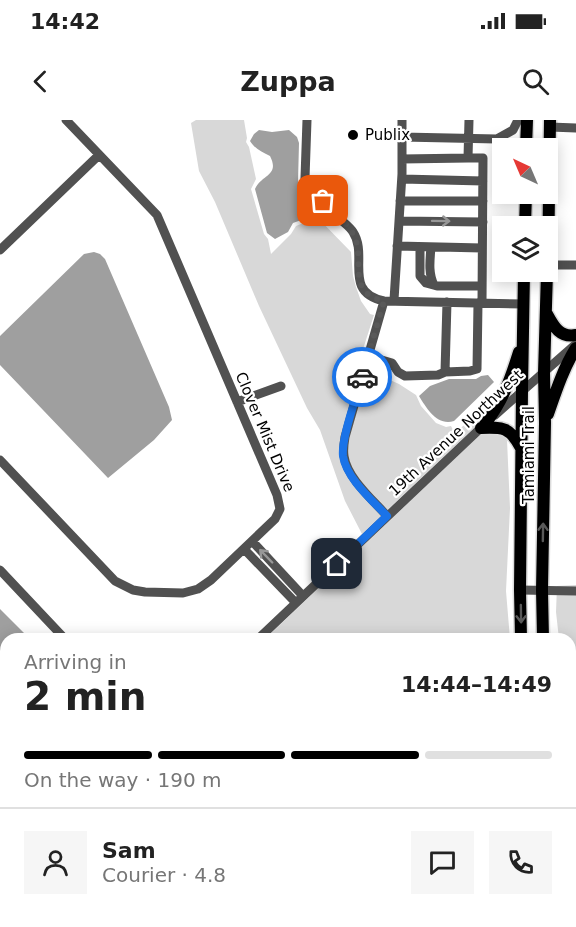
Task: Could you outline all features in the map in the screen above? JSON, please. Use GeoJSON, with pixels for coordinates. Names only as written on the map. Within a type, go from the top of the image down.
{"type":"FeatureCollection","features":[{"type":"Feature","properties":{"kind":"main road"},"geometry":{"type":"LineString","coordinates":[[526,138],[527,120]]}},
{"type":"Feature","properties":{"kind":"main road","name":"Tamiami Trail"},"geometry":{"type":"LineString","coordinates":[[549,216],[550,123]]}},
{"type":"Feature","properties":{"kind":"main road","name":"Tamiami Trail"},"geometry":{"type":"LineString","coordinates":[[521,633],[524,282]]}},
{"type":"Feature","properties":{"kind":"main road","name":"Tamiami Trail"},"geometry":{"type":"LineString","coordinates":[[543,633],[544,373],[548,282]]}},
{"type":"Feature","properties":{"kind":"main road"},"geometry":{"type":"LineString","coordinates":[[547,314],[557,331],[563,335],[576,335]]}},
{"type":"Feature","properties":{"kind":"main road"},"geometry":{"type":"LineString","coordinates":[[522,450],[510,432],[483,426],[497,408],[508,385],[523,339]]}},
{"type":"Feature","properties":{"kind":"main road"},"geometry":{"type":"LineString","coordinates":[[545,423],[559,380],[576,346]]}},
{"type":"Feature","properties":{"kind":"street","name":"Clover Mist Drive"},"geometry":{"type":"LineString","coordinates":[[0,460],[115,581],[133,590],[183,593],[198,589],[211,580],[275,519],[280,509],[277,495],[156,215],[66,120]]}},
{"type":"Feature","properties":{"kind":"street"},"geometry":{"type":"LineString","coordinates":[[307,120],[305,178],[308,185],[353,232],[358,245],[358,275],[362,287],[374,299],[524,304]]}},
{"type":"Feature","properties":{"kind":"street"},"geometry":{"type":"LineString","coordinates":[[394,300],[402,179],[402,120]]}},
{"type":"Feature","properties":{"kind":"street"},"geometry":{"type":"LineString","coordinates":[[468,158],[469,120]]}},
{"type":"Feature","properties":{"kind":"street"},"geometry":{"type":"LineString","coordinates":[[499,138],[513,130],[518,120]]}},
{"type":"Feature","properties":{"kind":"street"},"geometry":{"type":"LineString","coordinates":[[550,123],[576,128]]}},
{"type":"Feature","properties":{"kind":"street"},"geometry":{"type":"LineString","coordinates":[[402,137],[492,139]]}},
{"type":"Feature","properties":{"kind":"street"},"geometry":{"type":"LineString","coordinates":[[0,250],[99,155]]}},
{"type":"Feature","properties":{"kind":"street"},"geometry":{"type":"LineString","coordinates":[[368,356],[392,363],[398,372],[405,376],[438,375],[445,372],[477,369],[482,286],[483,158],[402,159]]}},
{"type":"Feature","properties":{"kind":"street"},"geometry":{"type":"LineString","coordinates":[[402,179],[483,181]]}},
{"type":"Feature","properties":{"kind":"street"},"geometry":{"type":"LineString","coordinates":[[400,201],[483,201]]}},
{"type":"Feature","properties":{"kind":"street"},"geometry":{"type":"LineString","coordinates":[[399,221],[483,222]]}},
{"type":"Feature","properties":{"kind":"street"},"geometry":{"type":"LineString","coordinates":[[397,246],[482,248]]}},
{"type":"Feature","properties":{"kind":"street"},"geometry":{"type":"LineString","coordinates":[[420,247],[420,276],[426,283],[482,286]]}},
{"type":"Feature","properties":{"kind":"street"},"geometry":{"type":"LineString","coordinates":[[431,247],[429,270],[434,285]]}},
{"type":"Feature","properties":{"kind":"street"},"geometry":{"type":"LineString","coordinates":[[558,267],[576,265]]}},
{"type":"Feature","properties":{"kind":"street"},"geometry":{"type":"LineString","coordinates":[[384,301],[345,437],[343,455],[354,480],[387,516]]}},
{"type":"Feature","properties":{"kind":"street"},"geometry":{"type":"LineString","coordinates":[[445,372],[447,302]]}},
{"type":"Feature","properties":{"kind":"street","name":"19th Avenue Northwest"},"geometry":{"type":"LineString","coordinates":[[264,633],[483,426],[576,346]]}},
{"type":"Feature","properties":{"kind":"street"},"geometry":{"type":"LineString","coordinates":[[237,402],[281,386]]}},
{"type":"Feature","properties":{"kind":"street"},"geometry":{"type":"LineString","coordinates":[[252,541],[303,596]]}},
{"type":"Feature","properties":{"kind":"street"},"geometry":{"type":"LineString","coordinates":[[244,549],[296,603]]}},
{"type":"Feature","properties":{"kind":"street"},"geometry":{"type":"LineString","coordinates":[[0,570],[59,633]]}},
{"type":"Feature","properties":{"kind":"street"},"geometry":{"type":"LineString","coordinates":[[273,579],[281,571]]}},
{"type":"Feature","properties":{"kind":"street"},"geometry":{"type":"LineString","coordinates":[[520,590],[576,591]]}},
{"type":"Feature","properties":{"kind":"shaded area"},"geometry":{"type":"Polygon","coordinates":[[[196,120],[244,120],[246,142],[256,179],[251,189],[271,254],[296,226],[315,215],[351,252],[353,276],[361,301],[370,314],[374,315],[356,371],[359,375],[390,380],[399,384],[416,395],[421,406],[436,423],[446,427],[451,426],[453,430],[457,431],[475,416],[479,424],[476,424],[362,534],[345,501],[320,430],[307,408],[259,306],[215,202],[199,171],[191,123],[196,120]]]}},
{"type":"Feature","properties":{"kind":"shaded area"},"geometry":{"type":"Polygon","coordinates":[[[259,130],[272,132],[289,130],[297,137],[299,143],[298,182],[301,190],[317,205],[312,213],[293,223],[288,232],[275,239],[267,233],[255,189],[273,167],[270,156],[256,148],[250,141],[259,130]]]}},
{"type":"Feature","properties":{"kind":"shaded area"},"geometry":{"type":"Polygon","coordinates":[[[94,252],[105,259],[169,407],[172,420],[154,440],[108,478],[0,365],[0,336],[84,254],[94,252]]]}},
{"type":"Feature","properties":{"kind":"shaded area"},"geometry":{"type":"Polygon","coordinates":[[[488,375],[494,382],[454,421],[438,419],[429,411],[419,396],[430,386],[449,379],[476,379],[488,375]]]}},
{"type":"Feature","properties":{"kind":"shaded area"},"geometry":{"type":"Polygon","coordinates":[[[483,432],[502,432],[507,440],[510,508],[506,591],[510,633],[271,633],[483,432]]]}},
{"type":"Feature","properties":{"kind":"shaded area"},"geometry":{"type":"Polygon","coordinates":[[[576,585],[576,633],[558,633],[557,586],[576,585]]]}},
{"type":"Feature","properties":{"kind":"shaded area"},"geometry":{"type":"Polygon","coordinates":[[[0,609],[24,633],[0,633],[0,609]]]}},
{"type":"Feature","properties":{"kind":"way so far"},"geometry":{"type":"LineString","coordinates":[[323,201],[353,232],[358,245],[358,275],[362,287],[374,299],[384,301],[362,377]]}},
{"type":"Feature","properties":{"kind":"place","name":"Publix"},"geometry":{"type":"Point","coordinates":[353,135]}},
{"type":"Feature","properties":{"kind":"route"},"geometry":{"type":"LineString","coordinates":[[337,564],[387,516],[354,480],[343,455],[345,437],[362,377]]}}]}
